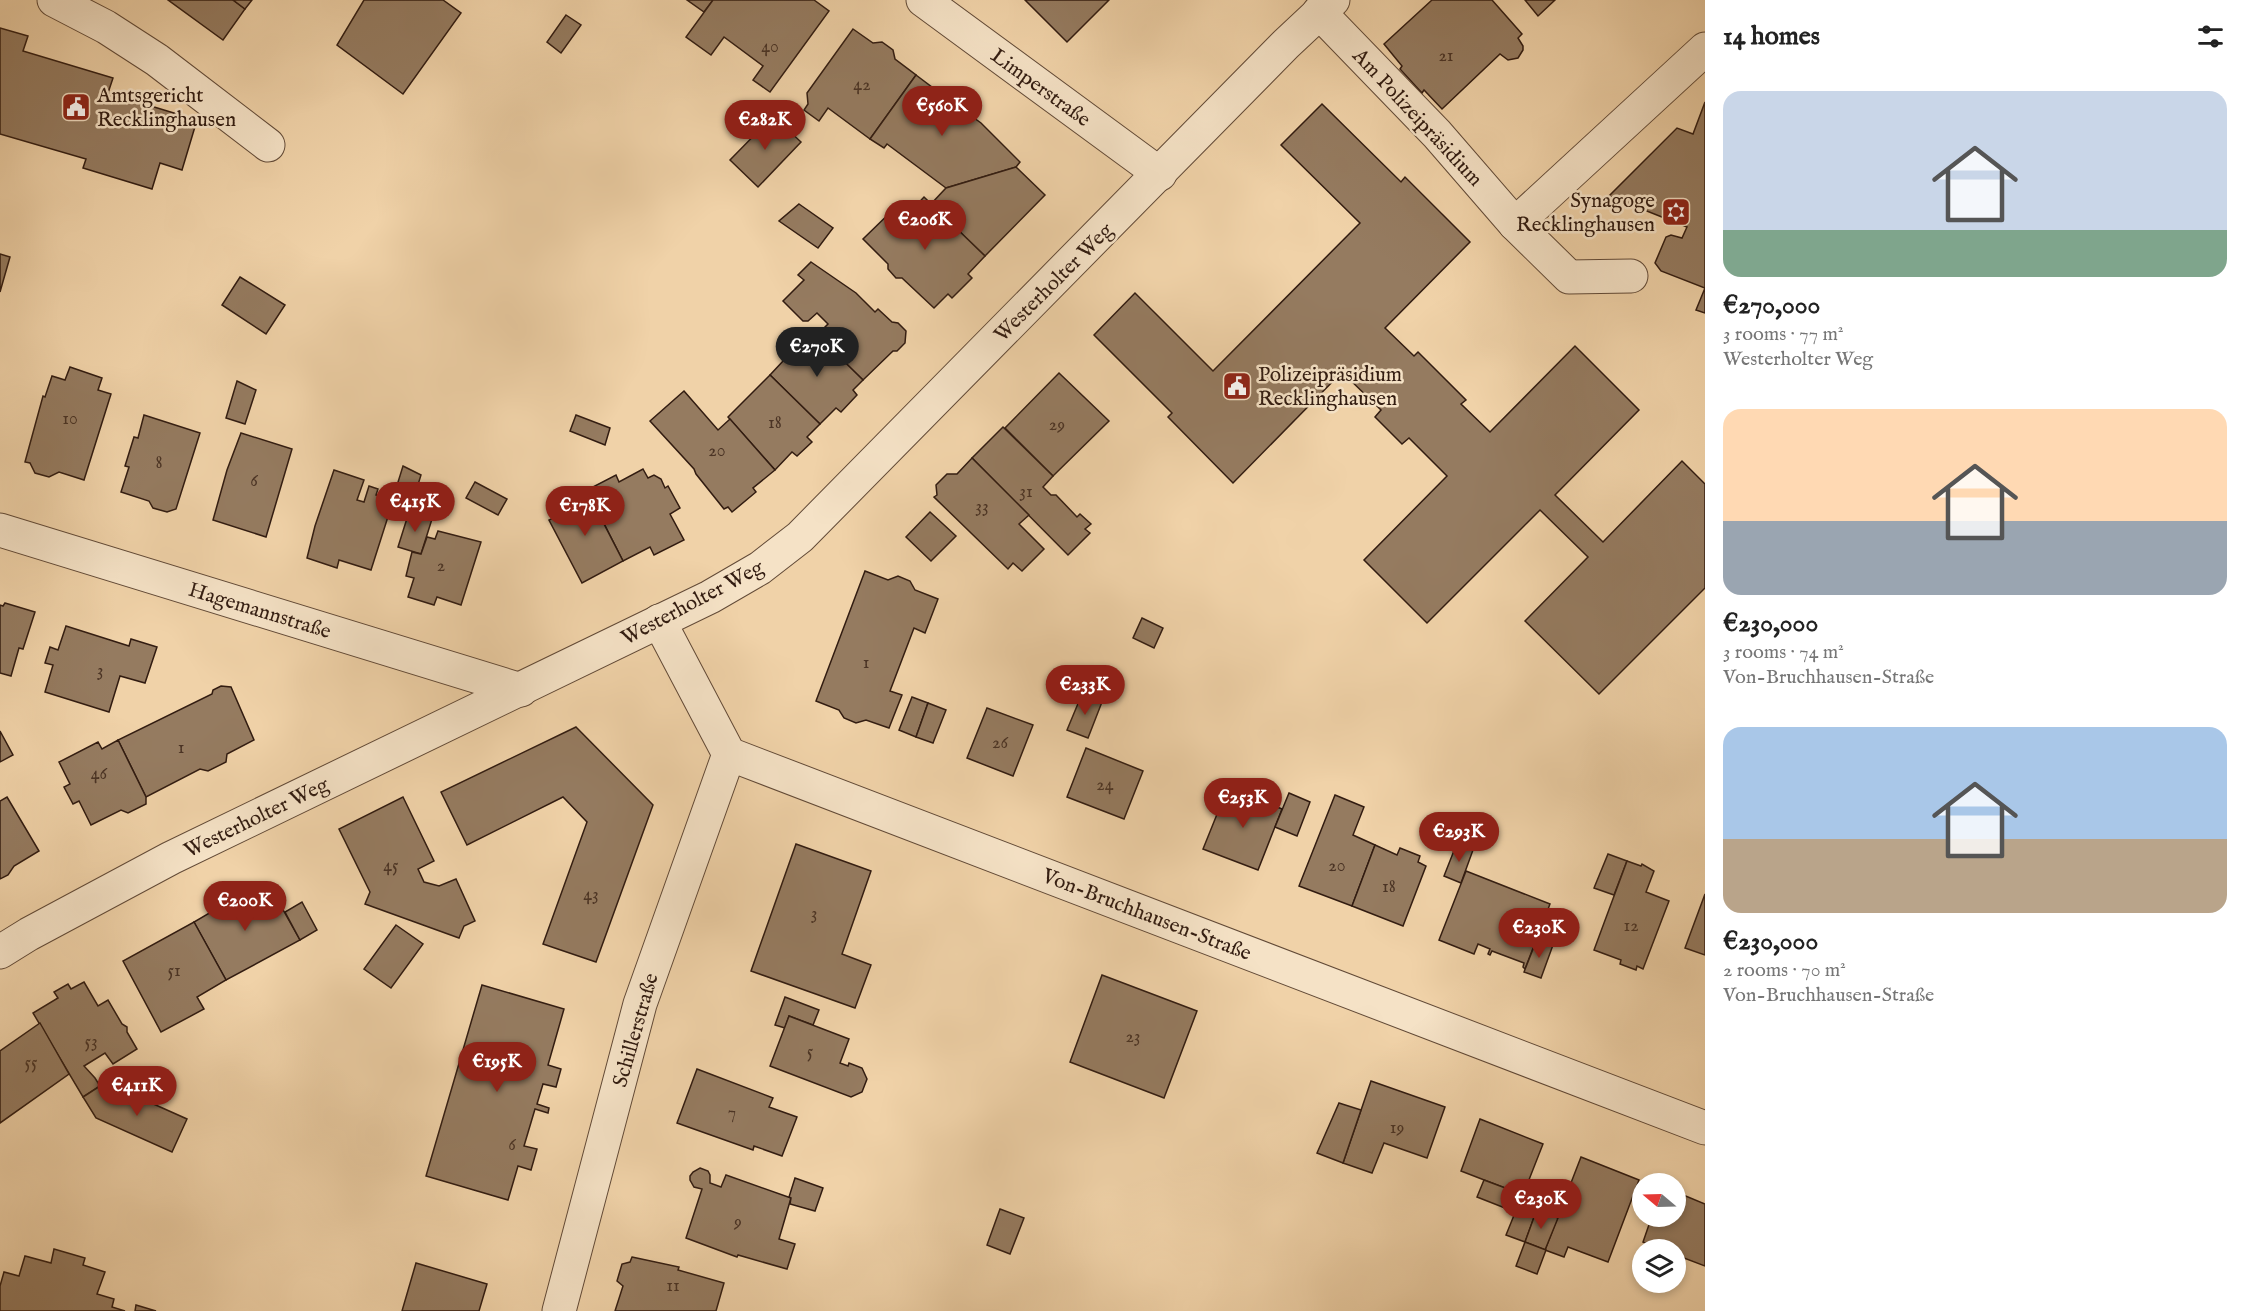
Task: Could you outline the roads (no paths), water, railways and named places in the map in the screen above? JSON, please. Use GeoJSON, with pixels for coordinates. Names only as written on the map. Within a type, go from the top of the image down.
{"type":"FeatureCollection","features":[{"type":"Feature","properties":{"kind":"street"},"geometry":{"type":"LineString","coordinates":[[54,0],[106,27],[157,60],[268,145]]}},
{"type":"Feature","properties":{"kind":"street","name":"Limperstraße"},"geometry":{"type":"LineString","coordinates":[[923,0],[1160,174]]}},
{"type":"Feature","properties":{"kind":"street","name":"Westerholter Weg"},"geometry":{"type":"LineString","coordinates":[[0,952],[28,934],[127,880],[710,597],[760,568],[800,537],[1326,6]]}},
{"type":"Feature","properties":{"kind":"street","name":"Am Polizeipräsidium"},"geometry":{"type":"LineString","coordinates":[[1326,6],[1515,224],[1569,277],[1631,276]]}},
{"type":"Feature","properties":{"kind":"street"},"geometry":{"type":"LineString","coordinates":[[1515,224],[1705,49]]}},
{"type":"Feature","properties":{"kind":"street","name":"Hagemannstraße"},"geometry":{"type":"LineString","coordinates":[[0,530],[521,690]]}},
{"type":"Feature","properties":{"kind":"street"},"geometry":{"type":"LineString","coordinates":[[659,621],[729,754]]}},
{"type":"Feature","properties":{"kind":"street","name":"Von-Bruchhausen-Straße"},"geometry":{"type":"LineString","coordinates":[[729,754],[1705,1128]]}},
{"type":"Feature","properties":{"kind":"street","name":"Schillerstraße"},"geometry":{"type":"LineString","coordinates":[[559,1311],[640,1004],[729,754]]}},
{"type":"Feature","properties":{"kind":"place","name":"Amtsgericht Recklinghausen"},"geometry":{"type":"Point","coordinates":[76,107]}},
{"type":"Feature","properties":{"kind":"place","name":"Synagoge Recklinghausen"},"geometry":{"type":"Point","coordinates":[1676,212]}},
{"type":"Feature","properties":{"kind":"place","name":"Polizeipräsidium Recklinghausen"},"geometry":{"type":"Point","coordinates":[1237,386]}}]}
